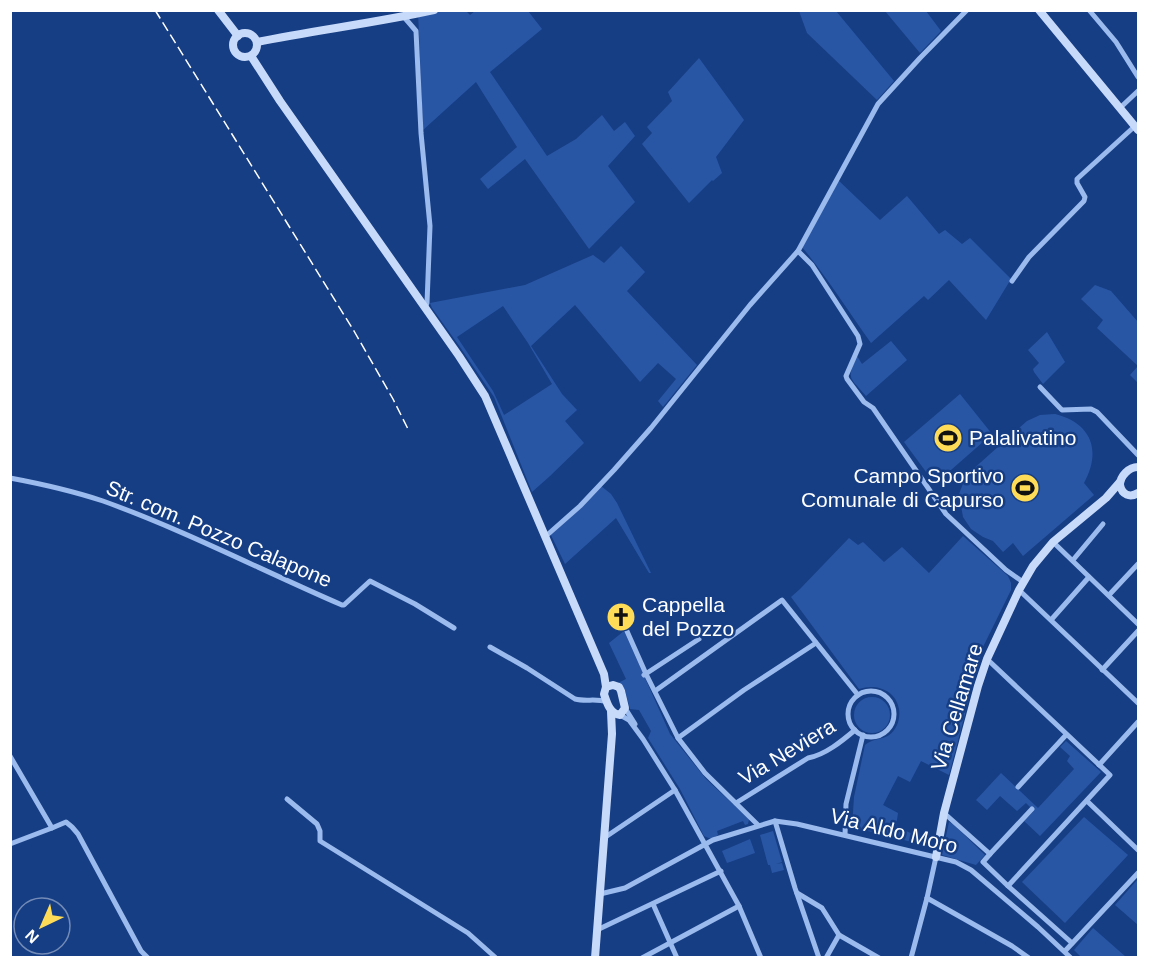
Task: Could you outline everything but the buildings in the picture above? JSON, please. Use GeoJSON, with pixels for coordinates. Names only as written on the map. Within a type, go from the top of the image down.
{"type":"FeatureCollection","features":[{"type":"Feature","properties":{"kind":"main road"},"geometry":{"type":"LineString","coordinates":[[218,10],[238,36]]}},
{"type":"Feature","properties":{"kind":"main road"},"geometry":{"type":"LineString","coordinates":[[1039,10],[1137,128]]}},
{"type":"Feature","properties":{"kind":"main road"},"geometry":{"type":"LineString","coordinates":[[257,42],[429,11]]}},
{"type":"Feature","properties":{"kind":"main road"},"geometry":{"type":"LineString","coordinates":[[243,33],[254,37],[257,42],[256,52],[251,56],[242,57],[235,52],[233,43],[243,33]]}},
{"type":"Feature","properties":{"kind":"main road"},"geometry":{"type":"LineString","coordinates":[[251,56],[485,396],[604,674],[604,694],[611,711],[612,734],[595,957]]}},
{"type":"Feature","properties":{"kind":"main road","name":"Via Cellamare"},"geometry":{"type":"LineString","coordinates":[[936,857],[944,813],[978,686],[987,659],[1021,586],[1033,566],[1053,542],[1106,498],[1123,476],[1138,466]]}},
{"type":"Feature","properties":{"kind":"main road"},"geometry":{"type":"LineString","coordinates":[[1120,482],[1125,494]]}},
{"type":"Feature","properties":{"kind":"main road","name":"Via Cellamare"},"geometry":{"type":"LineString","coordinates":[[1106,498],[1125,494],[1137,495]]}},
{"type":"Feature","properties":{"kind":"main road"},"geometry":{"type":"LineString","coordinates":[[591,643],[615,685],[621,691],[622,713],[615,722],[612,734]]}},
{"type":"Feature","properties":{"kind":"main road"},"geometry":{"type":"LineString","coordinates":[[605,689],[615,685]]}},
{"type":"Feature","properties":{"kind":"main road"},"geometry":{"type":"LineString","coordinates":[[611,711],[622,713]]}},
{"type":"Feature","properties":{"kind":"street"},"geometry":{"type":"LineString","coordinates":[[546,536],[580,506],[614,470],[651,428],[750,305],[798,251],[878,104],[967,10]]}},
{"type":"Feature","properties":{"kind":"street"},"geometry":{"type":"LineString","coordinates":[[1089,10],[1116,42],[1138,77]]}},
{"type":"Feature","properties":{"kind":"street"},"geometry":{"type":"LineString","coordinates":[[407,14],[416,31],[421,133],[430,226],[425,308]]}},
{"type":"Feature","properties":{"kind":"street"},"geometry":{"type":"LineString","coordinates":[[1120,107],[1138,91]]}},
{"type":"Feature","properties":{"kind":"street"},"geometry":{"type":"LineString","coordinates":[[1012,281],[1029,257],[1083,201],[1085,197],[1077,179],[1137,128]]}},
{"type":"Feature","properties":{"kind":"street"},"geometry":{"type":"LineString","coordinates":[[798,251],[812,265],[858,336],[860,344],[846,376],[847,380],[864,402],[873,408],[946,514],[1006,570],[1051,620],[1138,703]]}},
{"type":"Feature","properties":{"kind":"street"},"geometry":{"type":"LineString","coordinates":[[1040,387],[1062,410],[1091,409],[1097,412],[1138,456]]}},
{"type":"Feature","properties":{"kind":"street","name":"Str. com. Pozzo Calapone"},"geometry":{"type":"LineString","coordinates":[[10,478],[52,486],[102,501],[163,525],[342,605],[370,581],[415,604],[454,628]]}},
{"type":"Feature","properties":{"kind":"street"},"geometry":{"type":"LineString","coordinates":[[1073,561],[1103,524]]}},
{"type":"Feature","properties":{"kind":"street"},"geometry":{"type":"LineString","coordinates":[[1053,542],[1138,624]]}},
{"type":"Feature","properties":{"kind":"street"},"geometry":{"type":"LineString","coordinates":[[1108,595],[1138,564]]}},
{"type":"Feature","properties":{"kind":"street"},"geometry":{"type":"LineString","coordinates":[[1051,620],[1089,577]]}},
{"type":"Feature","properties":{"kind":"street"},"geometry":{"type":"LineString","coordinates":[[655,691],[782,600],[858,695]]}},
{"type":"Feature","properties":{"kind":"street"},"geometry":{"type":"LineString","coordinates":[[626,629],[645,674],[678,738],[705,773],[758,825]]}},
{"type":"Feature","properties":{"kind":"street"},"geometry":{"type":"LineString","coordinates":[[1102,670],[1138,631]]}},
{"type":"Feature","properties":{"kind":"street"},"geometry":{"type":"LineString","coordinates":[[645,674],[699,639]]}},
{"type":"Feature","properties":{"kind":"street"},"geometry":{"type":"LineString","coordinates":[[678,738],[816,642]]}},
{"type":"Feature","properties":{"kind":"street"},"geometry":{"type":"LineString","coordinates":[[490,646],[575,699],[580,701],[598,699],[607,702]]}},
{"type":"Feature","properties":{"kind":"street"},"geometry":{"type":"LineString","coordinates":[[987,659],[1110,774],[1008,886]]}},
{"type":"Feature","properties":{"kind":"street"},"geometry":{"type":"LineString","coordinates":[[587,700],[605,689]]}},
{"type":"Feature","properties":{"kind":"street"},"geometry":{"type":"LineString","coordinates":[[873,691],[887,697],[893,711],[893,718],[885,731],[871,736],[863,735],[855,730],[848,712],[850,705],[858,695],[873,691]]}},
{"type":"Feature","properties":{"kind":"street"},"geometry":{"type":"LineString","coordinates":[[622,713],[643,739],[675,790],[721,871],[761,957]]}},
{"type":"Feature","properties":{"kind":"street"},"geometry":{"type":"LineString","coordinates":[[1099,765],[1138,722]]}},
{"type":"Feature","properties":{"kind":"street","name":"Via Neviera"},"geometry":{"type":"LineString","coordinates":[[736,802],[808,758],[816,757],[855,730]]}},
{"type":"Feature","properties":{"kind":"street"},"geometry":{"type":"LineString","coordinates":[[845,835],[846,804],[863,735]]}},
{"type":"Feature","properties":{"kind":"street"},"geometry":{"type":"LineString","coordinates":[[1018,787],[1066,735]]}},
{"type":"Feature","properties":{"kind":"street"},"geometry":{"type":"LineString","coordinates":[[10,756],[52,828]]}},
{"type":"Feature","properties":{"kind":"street"},"geometry":{"type":"LineString","coordinates":[[604,838],[675,790]]}},
{"type":"Feature","properties":{"kind":"street"},"geometry":{"type":"LineString","coordinates":[[288,799],[317,824],[320,840],[468,933],[496,957]]}},
{"type":"Feature","properties":{"kind":"street"},"geometry":{"type":"LineString","coordinates":[[1087,801],[1138,850]]}},
{"type":"Feature","properties":{"kind":"street"},"geometry":{"type":"LineString","coordinates":[[1032,808],[983,862],[1072,943]]}},
{"type":"Feature","properties":{"kind":"street"},"geometry":{"type":"LineString","coordinates":[[944,813],[990,854]]}},
{"type":"Feature","properties":{"kind":"street"},"geometry":{"type":"LineString","coordinates":[[775,821],[819,957]]}},
{"type":"Feature","properties":{"kind":"street","name":"Via Aldo Moro"},"geometry":{"type":"LineString","coordinates":[[600,894],[625,888],[714,840],[775,821],[797,824],[956,862],[971,870],[1071,957]]}},
{"type":"Feature","properties":{"kind":"street"},"geometry":{"type":"LineString","coordinates":[[10,844],[66,822],[83,844],[141,951],[148,957]]}},
{"type":"Feature","properties":{"kind":"street"},"geometry":{"type":"LineString","coordinates":[[911,957],[936,857]]}},
{"type":"Feature","properties":{"kind":"street"},"geometry":{"type":"LineString","coordinates":[[597,930],[721,871]]}},
{"type":"Feature","properties":{"kind":"street"},"geometry":{"type":"LineString","coordinates":[[1065,951],[1138,873]]}},
{"type":"Feature","properties":{"kind":"street"},"geometry":{"type":"LineString","coordinates":[[797,893],[822,908],[839,935],[879,957]]}},
{"type":"Feature","properties":{"kind":"street"},"geometry":{"type":"LineString","coordinates":[[927,898],[1029,957]]}},
{"type":"Feature","properties":{"kind":"street"},"geometry":{"type":"LineString","coordinates":[[653,904],[678,957]]}},
{"type":"Feature","properties":{"kind":"street"},"geometry":{"type":"LineString","coordinates":[[642,957],[739,906]]}},
{"type":"Feature","properties":{"kind":"street"},"geometry":{"type":"LineString","coordinates":[[826,957],[839,935]]}},
{"type":"Feature","properties":{"kind":"shaded area"},"geometry":{"type":"Polygon","coordinates":[[[418,11],[466,11],[470,15],[475,11],[528,11],[542,29],[490,72],[547,156],[576,139],[602,115],[614,131],[625,122],[635,136],[608,166],[635,202],[589,249],[525,159],[488,189],[480,179],[517,147],[476,82],[423,130],[418,11]]]}},
{"type":"Feature","properties":{"kind":"shaded area"},"geometry":{"type":"Polygon","coordinates":[[[799,11],[836,11],[894,81],[877,100],[807,33],[799,11]]]}},
{"type":"Feature","properties":{"kind":"shaded area"},"geometry":{"type":"Polygon","coordinates":[[[885,11],[926,11],[941,31],[920,53],[885,11]]]}},
{"type":"Feature","properties":{"kind":"shaded area"},"geometry":{"type":"Polygon","coordinates":[[[699,58],[744,120],[716,157],[722,173],[689,203],[642,144],[652,133],[647,127],[672,101],[668,92],[699,58]]]}},
{"type":"Feature","properties":{"kind":"shaded area"},"geometry":{"type":"Polygon","coordinates":[[[838,180],[880,220],[907,196],[939,234],[945,230],[962,244],[970,238],[1011,279],[986,320],[949,280],[928,300],[924,296],[871,343],[802,247],[838,180]]]}},
{"type":"Feature","properties":{"kind":"shaded area"},"geometry":{"type":"Polygon","coordinates":[[[621,246],[645,272],[627,291],[697,365],[663,407],[658,401],[676,379],[658,363],[640,382],[575,305],[531,346],[562,394],[577,410],[565,421],[584,443],[532,492],[494,397],[430,303],[525,285],[593,255],[604,263],[621,246]],[[503,306],[457,337],[493,391],[504,415],[552,384],[503,306]]]}},
{"type":"Feature","properties":{"kind":"shaded area"},"geometry":{"type":"Polygon","coordinates":[[[1095,285],[1111,291],[1138,322],[1138,366],[1097,328],[1103,320],[1081,299],[1095,285]]]}},
{"type":"Feature","properties":{"kind":"shaded area"},"geometry":{"type":"Polygon","coordinates":[[[1047,332],[1065,362],[1043,384],[1033,369],[1039,363],[1028,350],[1047,332]]]}},
{"type":"Feature","properties":{"kind":"shaded area"},"geometry":{"type":"Polygon","coordinates":[[[891,341],[907,360],[866,396],[851,378],[857,356],[862,364],[891,341]]]}},
{"type":"Feature","properties":{"kind":"shaded area"},"geometry":{"type":"Polygon","coordinates":[[[1138,366],[1138,383],[1130,375],[1138,366]]]}},
{"type":"Feature","properties":{"kind":"shaded area","name":"Palalivatino"},"geometry":{"type":"Polygon","coordinates":[[[960,394],[992,434],[935,484],[904,442],[960,394]]]}},
{"type":"Feature","properties":{"kind":"shaded area","name":"Campo Sportivo Comunale di Capurso"},"geometry":{"type":"Polygon","coordinates":[[[1055,414],[1077,424],[1090,440],[1092,460],[1084,483],[1094,495],[1023,556],[1013,543],[1003,552],[993,541],[971,529],[963,517],[959,494],[971,471],[1027,421],[1040,415],[1055,414]]]}},
{"type":"Feature","properties":{"kind":"shaded area"},"geometry":{"type":"Polygon","coordinates":[[[601,486],[617,503],[651,573],[616,518],[565,564],[550,533],[601,486]]]}},
{"type":"Feature","properties":{"kind":"shaded area"},"geometry":{"type":"Polygon","coordinates":[[[963,536],[1008,576],[1011,590],[982,649],[949,775],[921,761],[910,782],[898,776],[883,805],[898,813],[896,826],[933,844],[932,847],[852,827],[854,797],[865,745],[893,732],[899,720],[899,709],[894,697],[884,690],[872,687],[859,689],[791,597],[849,538],[858,545],[863,542],[884,562],[902,547],[929,573],[963,536]]]}},
{"type":"Feature","properties":{"kind":"shaded area"},"geometry":{"type":"Polygon","coordinates":[[[624,631],[670,734],[706,779],[749,819],[748,824],[745,825],[743,821],[717,831],[718,835],[711,839],[704,836],[680,789],[648,738],[651,731],[639,710],[630,709],[625,690],[618,683],[626,679],[609,643],[624,631]]]}},
{"type":"Feature","properties":{"kind":"shaded area"},"geometry":{"type":"Polygon","coordinates":[[[872,697],[884,703],[890,715],[884,727],[872,733],[860,727],[854,715],[860,703],[872,697]]]}},
{"type":"Feature","properties":{"kind":"shaded area"},"geometry":{"type":"Polygon","coordinates":[[[1066,741],[1101,772],[1040,836],[1024,821],[1034,811],[1026,803],[1017,811],[1000,796],[987,810],[976,800],[1001,773],[1038,808],[1074,769],[1067,761],[1070,756],[1060,747],[1066,741]]]}},
{"type":"Feature","properties":{"kind":"shaded area"},"geometry":{"type":"Polygon","coordinates":[[[1084,817],[1128,855],[1065,923],[1022,882],[1084,817]]]}},
{"type":"Feature","properties":{"kind":"shaded area"},"geometry":{"type":"Polygon","coordinates":[[[949,822],[985,855],[976,865],[942,855],[949,822]]]}},
{"type":"Feature","properties":{"kind":"shaded area"},"geometry":{"type":"Polygon","coordinates":[[[773,831],[782,862],[776,864],[782,863],[784,870],[772,873],[760,835],[773,831]]]}},
{"type":"Feature","properties":{"kind":"shaded area"},"geometry":{"type":"Polygon","coordinates":[[[750,839],[755,853],[727,863],[722,851],[750,839]]]}},
{"type":"Feature","properties":{"kind":"shaded area"},"geometry":{"type":"Polygon","coordinates":[[[1138,879],[1138,925],[1115,905],[1138,879]]]}},
{"type":"Feature","properties":{"kind":"shaded area"},"geometry":{"type":"Polygon","coordinates":[[[1093,928],[1126,957],[1081,957],[1074,950],[1093,928]]]}},
{"type":"Feature","properties":{"kind":"railway"},"geometry":{"type":"LineString","coordinates":[[155,10],[354,331],[408,429]]}},
{"type":"Feature","properties":{"kind":"place","name":"Palalivatino"},"geometry":{"type":"Point","coordinates":[948,438]}},
{"type":"Feature","properties":{"kind":"place","name":"Campo Sportivo Comunale di Capurso"},"geometry":{"type":"Point","coordinates":[1025,488]}},
{"type":"Feature","properties":{"kind":"place","name":"Cappella del Pozzo"},"geometry":{"type":"Point","coordinates":[621,617]}}]}
